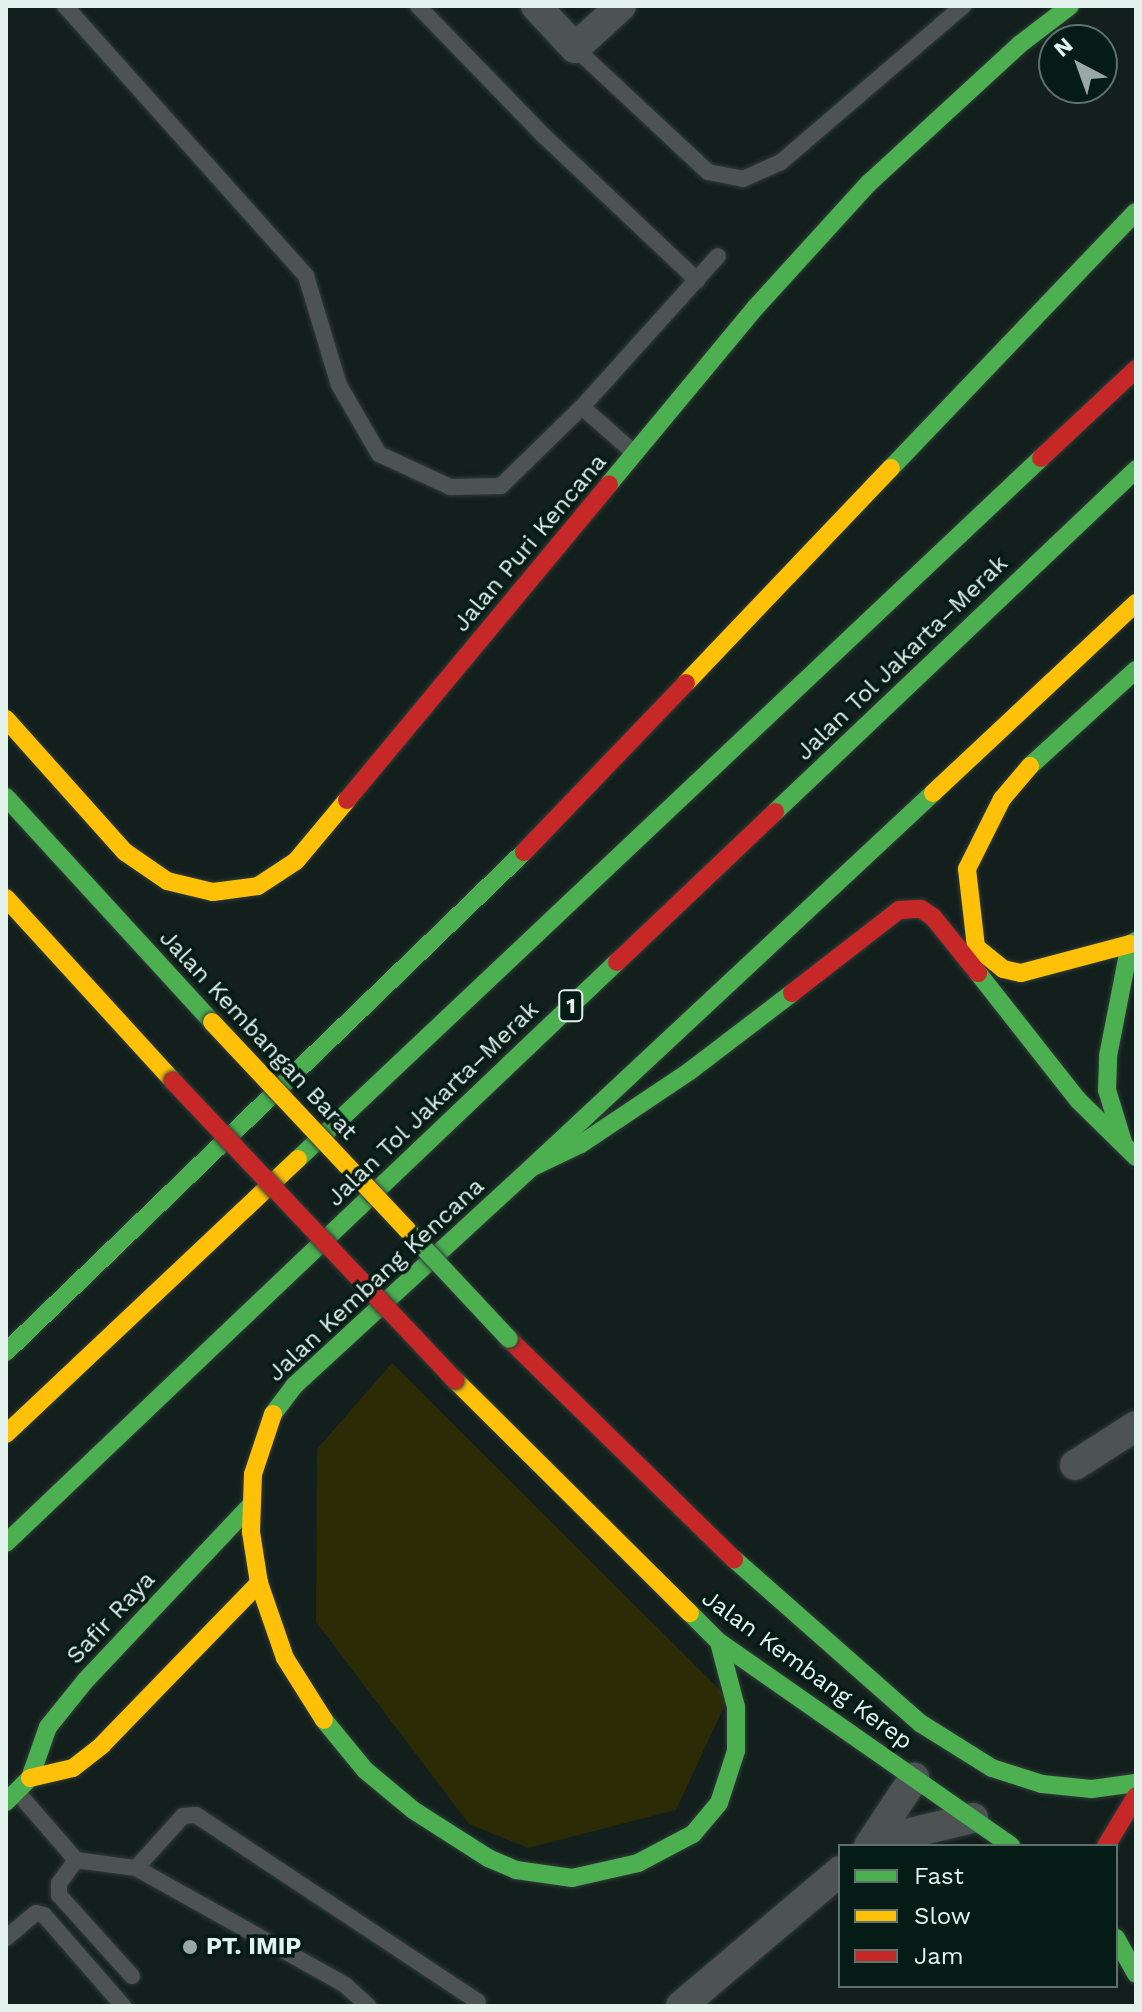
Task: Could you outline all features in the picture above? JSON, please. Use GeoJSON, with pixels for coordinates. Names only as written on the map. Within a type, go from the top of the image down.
{"type":"FeatureCollection","features":[{"type":"Feature","properties":{"kind":"main road","name":"Jalan Puri Kencana"},"geometry":{"type":"LineString","coordinates":[[6,719],[125,852],[167,881],[213,892],[258,886],[296,861],[756,307],[869,183],[1019,45],[1070,6]]}},
{"type":"Feature","properties":{"kind":"main road"},"geometry":{"type":"LineString","coordinates":[[6,1352],[506,871],[1136,212]]}},
{"type":"Feature","properties":{"kind":"main road","name":"Jalan Tol Jakarta–Merak"},"geometry":{"type":"LineString","coordinates":[[6,1434],[1136,369]]}},
{"type":"Feature","properties":{"kind":"main road","name":"Jalan Tol Jakarta–Merak"},"geometry":{"type":"LineString","coordinates":[[6,1543],[1136,469]]}},
{"type":"Feature","properties":{"kind":"main road"},"geometry":{"type":"LineString","coordinates":[[531,1168],[1136,603]]}},
{"type":"Feature","properties":{"kind":"main road"},"geometry":{"type":"LineString","coordinates":[[1130,1151],[1107,1090],[1108,1056],[1133,942],[1021,973],[1003,969],[976,947],[967,869],[1002,799],[1039,755],[1136,670]]}},
{"type":"Feature","properties":{"kind":"main road","name":"Jalan Kembangan Barat"},"geometry":{"type":"LineString","coordinates":[[6,797],[509,1339],[770,1594],[920,1723],[992,1768],[1042,1784],[1092,1789],[1136,1783]]}},
{"type":"Feature","properties":{"kind":"main road","name":"Jalan Kembang Kerep"},"geometry":{"type":"LineString","coordinates":[[6,898],[173,1081],[455,1380],[719,1642],[1008,1844]]}},
{"type":"Feature","properties":{"kind":"main road","name":"Jalan Kembang Kencana"},"geometry":{"type":"LineString","coordinates":[[719,1642],[732,1682],[737,1732],[728,1784],[709,1819],[680,1844],[638,1863],[593,1875],[553,1877],[516,1870],[467,1847],[365,1770],[298,1682],[259,1583],[250,1506],[258,1452],[285,1397],[531,1168],[581,1144],[632,1111],[871,927],[911,908],[933,917],[1041,1057],[1130,1151]]}},
{"type":"Feature","properties":{"kind":"main road","name":"Safir Raya"},"geometry":{"type":"LineString","coordinates":[[11,1797],[30,1778],[48,1727],[104,1659],[250,1506]]}},
{"type":"Feature","properties":{"kind":"main road"},"geometry":{"type":"LineString","coordinates":[[30,1778],[73,1768],[102,1745],[259,1583]]}},
{"type":"Feature","properties":{"kind":"main road"},"geometry":{"type":"LineString","coordinates":[[1107,1844],[1136,1796]]}},
{"type":"Feature","properties":{"kind":"main road"},"geometry":{"type":"LineString","coordinates":[[1118,1942],[1136,1977]]}},
{"type":"Feature","properties":{"kind":"main road"},"geometry":{"type":"LineString","coordinates":[[1118,1958],[1136,1977]]}},
{"type":"Feature","properties":{"kind":"street"},"geometry":{"type":"LineString","coordinates":[[536,6],[575,48],[621,6]]}},
{"type":"Feature","properties":{"kind":"street"},"geometry":{"type":"LineString","coordinates":[[1075,1465],[1136,1426]]}},
{"type":"Feature","properties":{"kind":"street"},"geometry":{"type":"LineString","coordinates":[[871,1844],[914,1778]]}},
{"type":"Feature","properties":{"kind":"street"},"geometry":{"type":"LineString","coordinates":[[871,1844],[973,1818]]}},
{"type":"Feature","properties":{"kind":"street"},"geometry":{"type":"LineString","coordinates":[[681,2006],[838,1873]]}},
{"type":"Feature","properties":{"kind":"lane"},"geometry":{"type":"LineString","coordinates":[[65,6],[306,276],[339,385],[379,454],[450,487],[501,486],[582,407],[718,256]]}},
{"type":"Feature","properties":{"kind":"lane"},"geometry":{"type":"LineString","coordinates":[[418,6],[543,135],[697,280]]}},
{"type":"Feature","properties":{"kind":"lane"},"geometry":{"type":"LineString","coordinates":[[575,48],[708,172],[743,179],[781,162],[963,6]]}},
{"type":"Feature","properties":{"kind":"lane"},"geometry":{"type":"LineString","coordinates":[[582,407],[635,454]]}},
{"type":"Feature","properties":{"kind":"lane"},"geometry":{"type":"LineString","coordinates":[[11,1797],[76,1860],[136,1868],[345,1985],[368,2006]]}},
{"type":"Feature","properties":{"kind":"lane"},"geometry":{"type":"LineString","coordinates":[[136,1868],[183,1816],[196,1815],[478,2002]]}},
{"type":"Feature","properties":{"kind":"lane"},"geometry":{"type":"LineString","coordinates":[[76,1860],[59,1883],[59,1895],[132,1976]]}},
{"type":"Feature","properties":{"kind":"lane"},"geometry":{"type":"LineString","coordinates":[[6,1938],[36,1913],[44,1915],[123,2006]]}},
{"type":"Feature","properties":{"kind":"shaded area"},"geometry":{"type":"Polygon","coordinates":[[[392,1363],[728,1698],[676,1810],[528,1848],[469,1824],[316,1622],[317,1449],[392,1363]]]}},
{"type":"Feature","properties":{"kind":"traffic: fast"},"geometry":{"type":"LineString","coordinates":[[609,484],[756,307],[869,183],[1019,45],[1070,6]]}},
{"type":"Feature","properties":{"kind":"traffic: fast"},"geometry":{"type":"LineString","coordinates":[[891,468],[1136,212]]}},
{"type":"Feature","properties":{"kind":"traffic: fast"},"geometry":{"type":"LineString","coordinates":[[298,1159],[1041,458]]}},
{"type":"Feature","properties":{"kind":"traffic: fast"},"geometry":{"type":"LineString","coordinates":[[775,812],[1136,469]]}},
{"type":"Feature","properties":{"kind":"traffic: fast"},"geometry":{"type":"LineString","coordinates":[[1030,766],[1136,670]]}},
{"type":"Feature","properties":{"kind":"traffic: fast"},"geometry":{"type":"LineString","coordinates":[[531,1168],[933,793]]}},
{"type":"Feature","properties":{"kind":"traffic: fast"},"geometry":{"type":"LineString","coordinates":[[6,797],[212,1022]]}},
{"type":"Feature","properties":{"kind":"traffic: fast"},"geometry":{"type":"LineString","coordinates":[[6,1352],[524,852]]}},
{"type":"Feature","properties":{"kind":"traffic: fast"},"geometry":{"type":"LineString","coordinates":[[1123,1142],[1107,1090],[1108,1056],[1130,944],[1136,941]]}},
{"type":"Feature","properties":{"kind":"traffic: fast"},"geometry":{"type":"LineString","coordinates":[[6,1543],[617,962]]}},
{"type":"Feature","properties":{"kind":"traffic: fast"},"geometry":{"type":"LineString","coordinates":[[978,973],[1078,1100],[1136,1157]]}},
{"type":"Feature","properties":{"kind":"traffic: fast"},"geometry":{"type":"LineString","coordinates":[[273,1414],[295,1385],[531,1168],[581,1144],[690,1071],[792,993]]}},
{"type":"Feature","properties":{"kind":"traffic: fast"},"geometry":{"type":"LineString","coordinates":[[407,1230],[509,1339]]}},
{"type":"Feature","properties":{"kind":"traffic: fast"},"geometry":{"type":"LineString","coordinates":[[6,1802],[30,1778],[48,1727],[85,1681],[250,1506]]}},
{"type":"Feature","properties":{"kind":"traffic: fast"},"geometry":{"type":"LineString","coordinates":[[734,1559],[920,1723],[992,1768],[1042,1784],[1092,1789],[1136,1783]]}},
{"type":"Feature","properties":{"kind":"traffic: fast"},"geometry":{"type":"LineString","coordinates":[[690,1613],[719,1642],[1008,1844]]}},
{"type":"Feature","properties":{"kind":"traffic: fast"},"geometry":{"type":"LineString","coordinates":[[324,1720],[365,1770],[413,1810],[488,1858],[516,1870],[572,1878],[638,1863],[693,1834],[719,1803],[736,1751],[736,1707],[719,1642]]}},
{"type":"Feature","properties":{"kind":"traffic: fast"},"geometry":{"type":"LineString","coordinates":[[1118,1942],[1136,1974]]}},
{"type":"Feature","properties":{"kind":"traffic: slow"},"geometry":{"type":"LineString","coordinates":[[686,683],[891,468]]}},
{"type":"Feature","properties":{"kind":"traffic: slow"},"geometry":{"type":"LineString","coordinates":[[933,793],[1136,603]]}},
{"type":"Feature","properties":{"kind":"traffic: slow"},"geometry":{"type":"LineString","coordinates":[[6,719],[125,852],[167,881],[213,892],[258,886],[296,861],[347,800]]}},
{"type":"Feature","properties":{"kind":"traffic: slow"},"geometry":{"type":"LineString","coordinates":[[1030,766],[1002,799],[967,869],[976,947],[1003,969],[1021,973],[1130,944]]}},
{"type":"Feature","properties":{"kind":"traffic: slow"},"geometry":{"type":"LineString","coordinates":[[6,898],[173,1081]]}},
{"type":"Feature","properties":{"kind":"traffic: slow"},"geometry":{"type":"LineString","coordinates":[[212,1022],[407,1230]]}},
{"type":"Feature","properties":{"kind":"traffic: slow"},"geometry":{"type":"LineString","coordinates":[[6,1434],[298,1159]]}},
{"type":"Feature","properties":{"kind":"traffic: slow"},"geometry":{"type":"LineString","coordinates":[[455,1380],[690,1613]]}},
{"type":"Feature","properties":{"kind":"traffic: slow"},"geometry":{"type":"LineString","coordinates":[[273,1414],[253,1474],[251,1532],[259,1583],[285,1658],[324,1720]]}},
{"type":"Feature","properties":{"kind":"traffic: slow"},"geometry":{"type":"LineString","coordinates":[[30,1778],[73,1768],[102,1745],[259,1583]]}},
{"type":"Feature","properties":{"kind":"traffic: jam"},"geometry":{"type":"LineString","coordinates":[[1041,458],[1136,369]]}},
{"type":"Feature","properties":{"kind":"traffic: jam"},"geometry":{"type":"LineString","coordinates":[[347,800],[609,484]]}},
{"type":"Feature","properties":{"kind":"traffic: jam"},"geometry":{"type":"LineString","coordinates":[[524,852],[686,683]]}},
{"type":"Feature","properties":{"kind":"traffic: jam"},"geometry":{"type":"LineString","coordinates":[[617,962],[775,812]]}},
{"type":"Feature","properties":{"kind":"traffic: jam"},"geometry":{"type":"LineString","coordinates":[[792,993],[899,910],[921,909],[933,917],[978,973]]}},
{"type":"Feature","properties":{"kind":"traffic: jam"},"geometry":{"type":"LineString","coordinates":[[173,1081],[455,1380]]}},
{"type":"Feature","properties":{"kind":"traffic: jam"},"geometry":{"type":"LineString","coordinates":[[509,1339],[734,1559]]}},
{"type":"Feature","properties":{"kind":"traffic: jam"},"geometry":{"type":"LineString","coordinates":[[1107,1844],[1136,1796]]}},
{"type":"Feature","properties":{"kind":"place","name":"PT. IMIP"},"geometry":{"type":"Point","coordinates":[190,1947]}}]}
